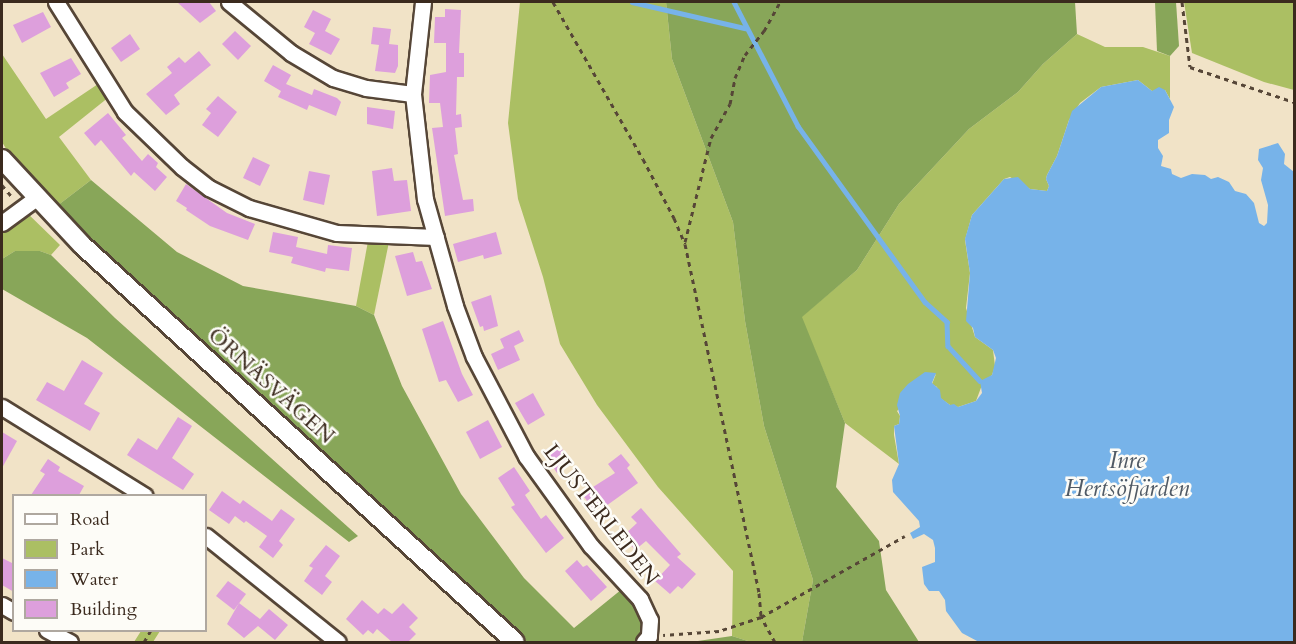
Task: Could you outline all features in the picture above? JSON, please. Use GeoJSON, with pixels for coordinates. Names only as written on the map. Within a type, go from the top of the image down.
{"type":"FeatureCollection","features":[{"type":"Feature","properties":{"kind":"street"},"geometry":{"type":"LineString","coordinates":[[56,2],[125,112],[182,167],[209,188],[249,208],[338,233],[436,237]]}},
{"type":"Feature","properties":{"kind":"street"},"geometry":{"type":"LineString","coordinates":[[229,2],[291,53],[333,78],[366,88],[413,94]]}},
{"type":"Feature","properties":{"kind":"street","name":"LJUSTERLEDEN"},"geometry":{"type":"LineString","coordinates":[[423,2],[413,94],[425,199],[455,306],[474,357],[526,456],[558,504],[591,546],[640,598],[650,620],[647,639]]}},
{"type":"Feature","properties":{"kind":"street","name":"ÖRNÄSVÄGEN"},"geometry":{"type":"LineString","coordinates":[[2,159],[36,198],[156,314],[515,642]]}},
{"type":"Feature","properties":{"kind":"street"},"geometry":{"type":"LineString","coordinates":[[2,223],[36,198]]}},
{"type":"Feature","properties":{"kind":"street"},"geometry":{"type":"LineString","coordinates":[[2,407],[143,494]]}},
{"type":"Feature","properties":{"kind":"street"},"geometry":{"type":"LineString","coordinates":[[207,538],[338,642]]}},
{"type":"Feature","properties":{"kind":"street"},"geometry":{"type":"LineString","coordinates":[[51,632],[70,642]]}},
{"type":"Feature","properties":{"kind":"path"},"geometry":{"type":"LineString","coordinates":[[553,2],[653,179],[685,244],[739,490],[761,617],[775,642]]}},
{"type":"Feature","properties":{"kind":"path"},"geometry":{"type":"LineString","coordinates":[[685,244],[711,138],[730,104],[735,78],[747,52],[780,2]]}},
{"type":"Feature","properties":{"kind":"path"},"geometry":{"type":"LineString","coordinates":[[1182,2],[1190,67],[1294,102]]}},
{"type":"Feature","properties":{"kind":"path"},"geometry":{"type":"LineString","coordinates":[[647,639],[718,632],[761,617],[905,536]]}},
{"type":"Feature","properties":{"kind":"green space"},"geometry":{"type":"Polygon","coordinates":[[[520,2],[666,2],[672,59],[733,222],[745,321],[764,426],[813,580],[802,642],[751,642],[732,636],[733,571],[658,487],[597,405],[560,344],[543,277],[518,199],[508,123],[520,2]]]}},
{"type":"Feature","properties":{"kind":"green space"},"geometry":{"type":"Polygon","coordinates":[[[666,2],[1075,2],[1077,34],[1043,64],[1018,92],[969,129],[899,204],[857,270],[802,317],[845,423],[836,487],[879,541],[886,590],[919,642],[802,642],[813,580],[764,426],[745,321],[733,222],[672,59],[666,2]]]}},
{"type":"Feature","properties":{"kind":"green space"},"geometry":{"type":"Polygon","coordinates":[[[1155,2],[1176,2],[1179,46],[1170,56],[1157,51],[1155,2]]]}},
{"type":"Feature","properties":{"kind":"green space"},"geometry":{"type":"Polygon","coordinates":[[[1184,2],[1294,2],[1294,90],[1264,82],[1192,53],[1184,2]]]}},
{"type":"Feature","properties":{"kind":"green space"},"geometry":{"type":"Polygon","coordinates":[[[1077,34],[1105,47],[1143,47],[1170,56],[1170,99],[1165,90],[1152,91],[1138,80],[1101,87],[1080,103],[1069,120],[1057,156],[1047,175],[1049,186],[1047,191],[1030,189],[1010,177],[1004,179],[972,215],[965,240],[970,273],[966,308],[975,337],[993,350],[995,366],[992,375],[982,385],[976,401],[958,407],[950,405],[940,398],[937,387],[932,384],[936,374],[897,411],[900,416],[899,424],[894,426],[894,435],[899,464],[845,423],[801,317],[857,270],[899,204],[969,129],[1018,92],[1043,64],[1077,34]]]}},
{"type":"Feature","properties":{"kind":"green space"},"geometry":{"type":"Polygon","coordinates":[[[2,54],[46,119],[104,80],[114,93],[59,137],[91,180],[49,212],[36,199],[2,142],[2,54]]]}},
{"type":"Feature","properties":{"kind":"green space"},"geometry":{"type":"Polygon","coordinates":[[[91,180],[177,252],[243,286],[356,306],[374,315],[402,386],[461,494],[524,578],[574,628],[627,585],[642,602],[645,642],[515,642],[49,212],[91,180]]]}},
{"type":"Feature","properties":{"kind":"green space"},"geometry":{"type":"Polygon","coordinates":[[[22,208],[60,245],[51,255],[40,251],[15,251],[2,259],[2,223],[22,208]]]}},
{"type":"Feature","properties":{"kind":"green space"},"geometry":{"type":"Polygon","coordinates":[[[369,236],[390,237],[374,315],[356,306],[369,236]]]}},
{"type":"Feature","properties":{"kind":"green space"},"geometry":{"type":"Polygon","coordinates":[[[15,251],[40,251],[51,255],[115,318],[358,536],[349,542],[87,338],[2,289],[2,259],[15,251]]]}},
{"type":"Feature","properties":{"kind":"green space"},"geometry":{"type":"Polygon","coordinates":[[[140,632],[159,632],[153,642],[134,642],[140,632]]]}},
{"type":"Feature","properties":{"kind":"green space"},"geometry":{"type":"Polygon","coordinates":[[[732,636],[751,642],[691,642],[732,636]]]}},
{"type":"Feature","properties":{"kind":"water","name":"Inre Hertsöfjärden"},"geometry":{"type":"Polygon","coordinates":[[[1138,80],[1152,91],[1159,87],[1165,90],[1174,107],[1169,120],[1169,133],[1158,140],[1158,148],[1163,156],[1161,166],[1171,169],[1172,174],[1181,178],[1192,174],[1205,175],[1211,179],[1218,177],[1229,182],[1235,191],[1246,194],[1254,203],[1259,223],[1264,226],[1267,223],[1268,205],[1261,180],[1263,168],[1258,160],[1259,149],[1278,143],[1285,154],[1284,164],[1294,172],[1294,642],[979,642],[962,633],[946,611],[945,600],[939,591],[929,591],[924,584],[922,567],[935,562],[933,540],[924,534],[913,539],[910,533],[920,527],[919,521],[893,492],[892,480],[899,464],[894,426],[899,424],[900,416],[897,405],[900,393],[925,372],[936,373],[932,383],[940,390],[941,398],[950,405],[954,404],[958,407],[976,401],[982,393],[980,381],[992,375],[996,358],[993,350],[975,337],[973,328],[966,321],[970,273],[965,239],[972,215],[1004,179],[1018,177],[1030,189],[1047,191],[1049,186],[1047,175],[1057,156],[1072,111],[1101,87],[1138,80]]]}},
{"type":"Feature","properties":{"kind":"building"},"geometry":{"type":"Polygon","coordinates":[[[177,2],[209,2],[216,11],[200,23],[177,2]]]}},
{"type":"Feature","properties":{"kind":"building"},"geometry":{"type":"Polygon","coordinates":[[[445,9],[461,10],[459,53],[464,53],[464,77],[457,77],[456,115],[461,114],[462,127],[455,128],[458,154],[454,155],[463,200],[473,199],[474,211],[445,216],[432,128],[443,127],[440,103],[429,103],[430,75],[446,72],[446,43],[434,43],[435,17],[445,17],[445,9]]]}},
{"type":"Feature","properties":{"kind":"building"},"geometry":{"type":"Polygon","coordinates":[[[313,10],[331,19],[325,31],[340,39],[331,55],[309,44],[315,33],[304,27],[313,10]]]}},
{"type":"Feature","properties":{"kind":"building"},"geometry":{"type":"Polygon","coordinates":[[[43,12],[51,27],[22,43],[13,25],[43,12]]]}},
{"type":"Feature","properties":{"kind":"building"},"geometry":{"type":"Polygon","coordinates":[[[373,27],[391,29],[389,44],[398,45],[398,66],[395,73],[375,71],[379,45],[371,44],[373,27]]]}},
{"type":"Feature","properties":{"kind":"building"},"geometry":{"type":"Polygon","coordinates":[[[235,31],[251,46],[238,60],[222,44],[235,31]]]}},
{"type":"Feature","properties":{"kind":"building"},"geometry":{"type":"Polygon","coordinates":[[[130,34],[140,49],[121,62],[111,48],[130,34]]]}},
{"type":"Feature","properties":{"kind":"building"},"geometry":{"type":"Polygon","coordinates":[[[199,51],[211,65],[174,95],[180,104],[166,115],[146,94],[172,73],[167,67],[179,57],[185,63],[199,51]]]}},
{"type":"Feature","properties":{"kind":"building"},"geometry":{"type":"Polygon","coordinates":[[[71,58],[81,74],[66,83],[69,88],[54,97],[40,73],[71,58]]]}},
{"type":"Feature","properties":{"kind":"building"},"geometry":{"type":"Polygon","coordinates":[[[273,65],[291,75],[286,84],[312,95],[314,89],[337,98],[341,102],[336,116],[309,105],[307,110],[278,97],[281,91],[264,81],[273,65]]]}},
{"type":"Feature","properties":{"kind":"building"},"geometry":{"type":"Polygon","coordinates":[[[218,96],[237,112],[218,137],[202,125],[211,113],[206,109],[218,96]]]}},
{"type":"Feature","properties":{"kind":"building"},"geometry":{"type":"Polygon","coordinates":[[[367,107],[395,111],[393,129],[367,124],[367,107]]]}},
{"type":"Feature","properties":{"kind":"building"},"geometry":{"type":"Polygon","coordinates":[[[108,113],[126,135],[122,138],[142,161],[148,154],[158,163],[156,167],[167,177],[155,191],[134,172],[131,176],[101,140],[95,146],[84,133],[108,113]]]}},
{"type":"Feature","properties":{"kind":"building"},"geometry":{"type":"Polygon","coordinates":[[[253,157],[270,165],[260,186],[243,178],[253,157]]]}},
{"type":"Feature","properties":{"kind":"building"},"geometry":{"type":"Polygon","coordinates":[[[392,168],[394,181],[407,180],[411,211],[377,216],[372,171],[392,168]]]}},
{"type":"Feature","properties":{"kind":"building"},"geometry":{"type":"Polygon","coordinates":[[[309,171],[330,175],[324,205],[303,200],[309,171]]]}},
{"type":"Feature","properties":{"kind":"building"},"geometry":{"type":"Polygon","coordinates":[[[186,184],[227,213],[255,224],[248,240],[210,226],[176,201],[186,184]]]}},
{"type":"Feature","properties":{"kind":"building"},"geometry":{"type":"Polygon","coordinates":[[[273,232],[298,237],[296,247],[327,254],[328,245],[352,248],[349,271],[326,268],[325,272],[291,263],[293,257],[269,252],[273,232]]]}},
{"type":"Feature","properties":{"kind":"building"},"geometry":{"type":"Polygon","coordinates":[[[496,232],[502,254],[484,259],[483,255],[458,262],[453,244],[496,232]]]}},
{"type":"Feature","properties":{"kind":"building"},"geometry":{"type":"Polygon","coordinates":[[[413,252],[416,262],[422,261],[432,289],[407,296],[395,256],[413,252]]]}},
{"type":"Feature","properties":{"kind":"building"},"geometry":{"type":"Polygon","coordinates":[[[491,295],[498,326],[484,331],[483,326],[480,327],[471,302],[491,295]]]}},
{"type":"Feature","properties":{"kind":"building"},"geometry":{"type":"Polygon","coordinates":[[[443,321],[462,374],[473,395],[458,402],[446,380],[439,382],[422,329],[443,321]]]}},
{"type":"Feature","properties":{"kind":"building"},"geometry":{"type":"Polygon","coordinates":[[[519,330],[524,341],[514,346],[520,360],[498,370],[491,354],[504,348],[500,339],[519,330]]]}},
{"type":"Feature","properties":{"kind":"building"},"geometry":{"type":"Polygon","coordinates":[[[82,360],[103,373],[84,404],[100,413],[90,431],[36,400],[47,382],[64,391],[82,360]]]}},
{"type":"Feature","properties":{"kind":"building"},"geometry":{"type":"Polygon","coordinates":[[[533,393],[545,415],[528,425],[515,403],[533,393]]]}},
{"type":"Feature","properties":{"kind":"building"},"geometry":{"type":"Polygon","coordinates":[[[178,417],[192,426],[172,458],[194,474],[183,490],[127,455],[138,438],[157,450],[178,417]]]}},
{"type":"Feature","properties":{"kind":"building"},"geometry":{"type":"Polygon","coordinates":[[[488,420],[502,447],[480,459],[466,432],[488,420]]]}},
{"type":"Feature","properties":{"kind":"building"},"geometry":{"type":"Polygon","coordinates":[[[2,432],[17,441],[2,468],[2,432]]]}},
{"type":"Feature","properties":{"kind":"building"},"geometry":{"type":"Polygon","coordinates":[[[558,442],[571,464],[557,473],[543,452],[558,442]]]}},
{"type":"Feature","properties":{"kind":"building"},"geometry":{"type":"Polygon","coordinates":[[[621,454],[630,465],[627,468],[638,483],[606,506],[604,503],[594,510],[582,494],[615,473],[608,464],[621,454]]]}},
{"type":"Feature","properties":{"kind":"building"},"geometry":{"type":"Polygon","coordinates":[[[48,459],[60,467],[58,471],[84,486],[80,494],[32,494],[45,474],[40,471],[48,459]]]}},
{"type":"Feature","properties":{"kind":"building"},"geometry":{"type":"Polygon","coordinates":[[[514,467],[530,491],[525,495],[541,519],[546,515],[564,538],[546,553],[511,507],[515,505],[498,478],[514,467]]]}},
{"type":"Feature","properties":{"kind":"building"},"geometry":{"type":"Polygon","coordinates":[[[222,491],[240,504],[243,500],[272,521],[281,509],[295,519],[279,541],[283,545],[273,558],[259,547],[267,536],[235,516],[229,524],[209,510],[222,491]]]}},
{"type":"Feature","properties":{"kind":"building"},"geometry":{"type":"Polygon","coordinates":[[[641,508],[681,554],[677,557],[696,574],[682,589],[678,586],[670,594],[655,581],[670,565],[646,541],[635,550],[623,536],[637,523],[631,517],[641,508]]]}},
{"type":"Feature","properties":{"kind":"building"},"geometry":{"type":"Polygon","coordinates":[[[326,545],[340,556],[325,576],[332,582],[322,595],[304,581],[313,568],[309,566],[326,545]]]}},
{"type":"Feature","properties":{"kind":"building"},"geometry":{"type":"Polygon","coordinates":[[[2,558],[12,563],[12,591],[2,585],[2,558]]]}},
{"type":"Feature","properties":{"kind":"building"},"geometry":{"type":"Polygon","coordinates":[[[577,560],[583,567],[587,565],[607,587],[591,601],[565,571],[577,560]]]}},
{"type":"Feature","properties":{"kind":"building"},"geometry":{"type":"Polygon","coordinates":[[[228,581],[246,594],[234,610],[216,596],[228,581]]]}},
{"type":"Feature","properties":{"kind":"building"},"geometry":{"type":"Polygon","coordinates":[[[362,600],[378,614],[384,608],[392,614],[403,603],[418,618],[409,627],[416,634],[408,642],[392,642],[377,629],[373,634],[368,630],[363,635],[346,619],[362,600]]]}},
{"type":"Feature","properties":{"kind":"building"},"geometry":{"type":"Polygon","coordinates":[[[239,603],[260,619],[269,609],[288,625],[275,640],[258,626],[244,638],[227,624],[239,603]]]}},
{"type":"Feature","properties":{"kind":"waterway"},"geometry":{"type":"LineString","coordinates":[[632,2],[745,28]]}},
{"type":"Feature","properties":{"kind":"waterway"},"geometry":{"type":"LineString","coordinates":[[734,2],[798,126],[925,302],[947,322],[948,346],[980,381]]}}]}
